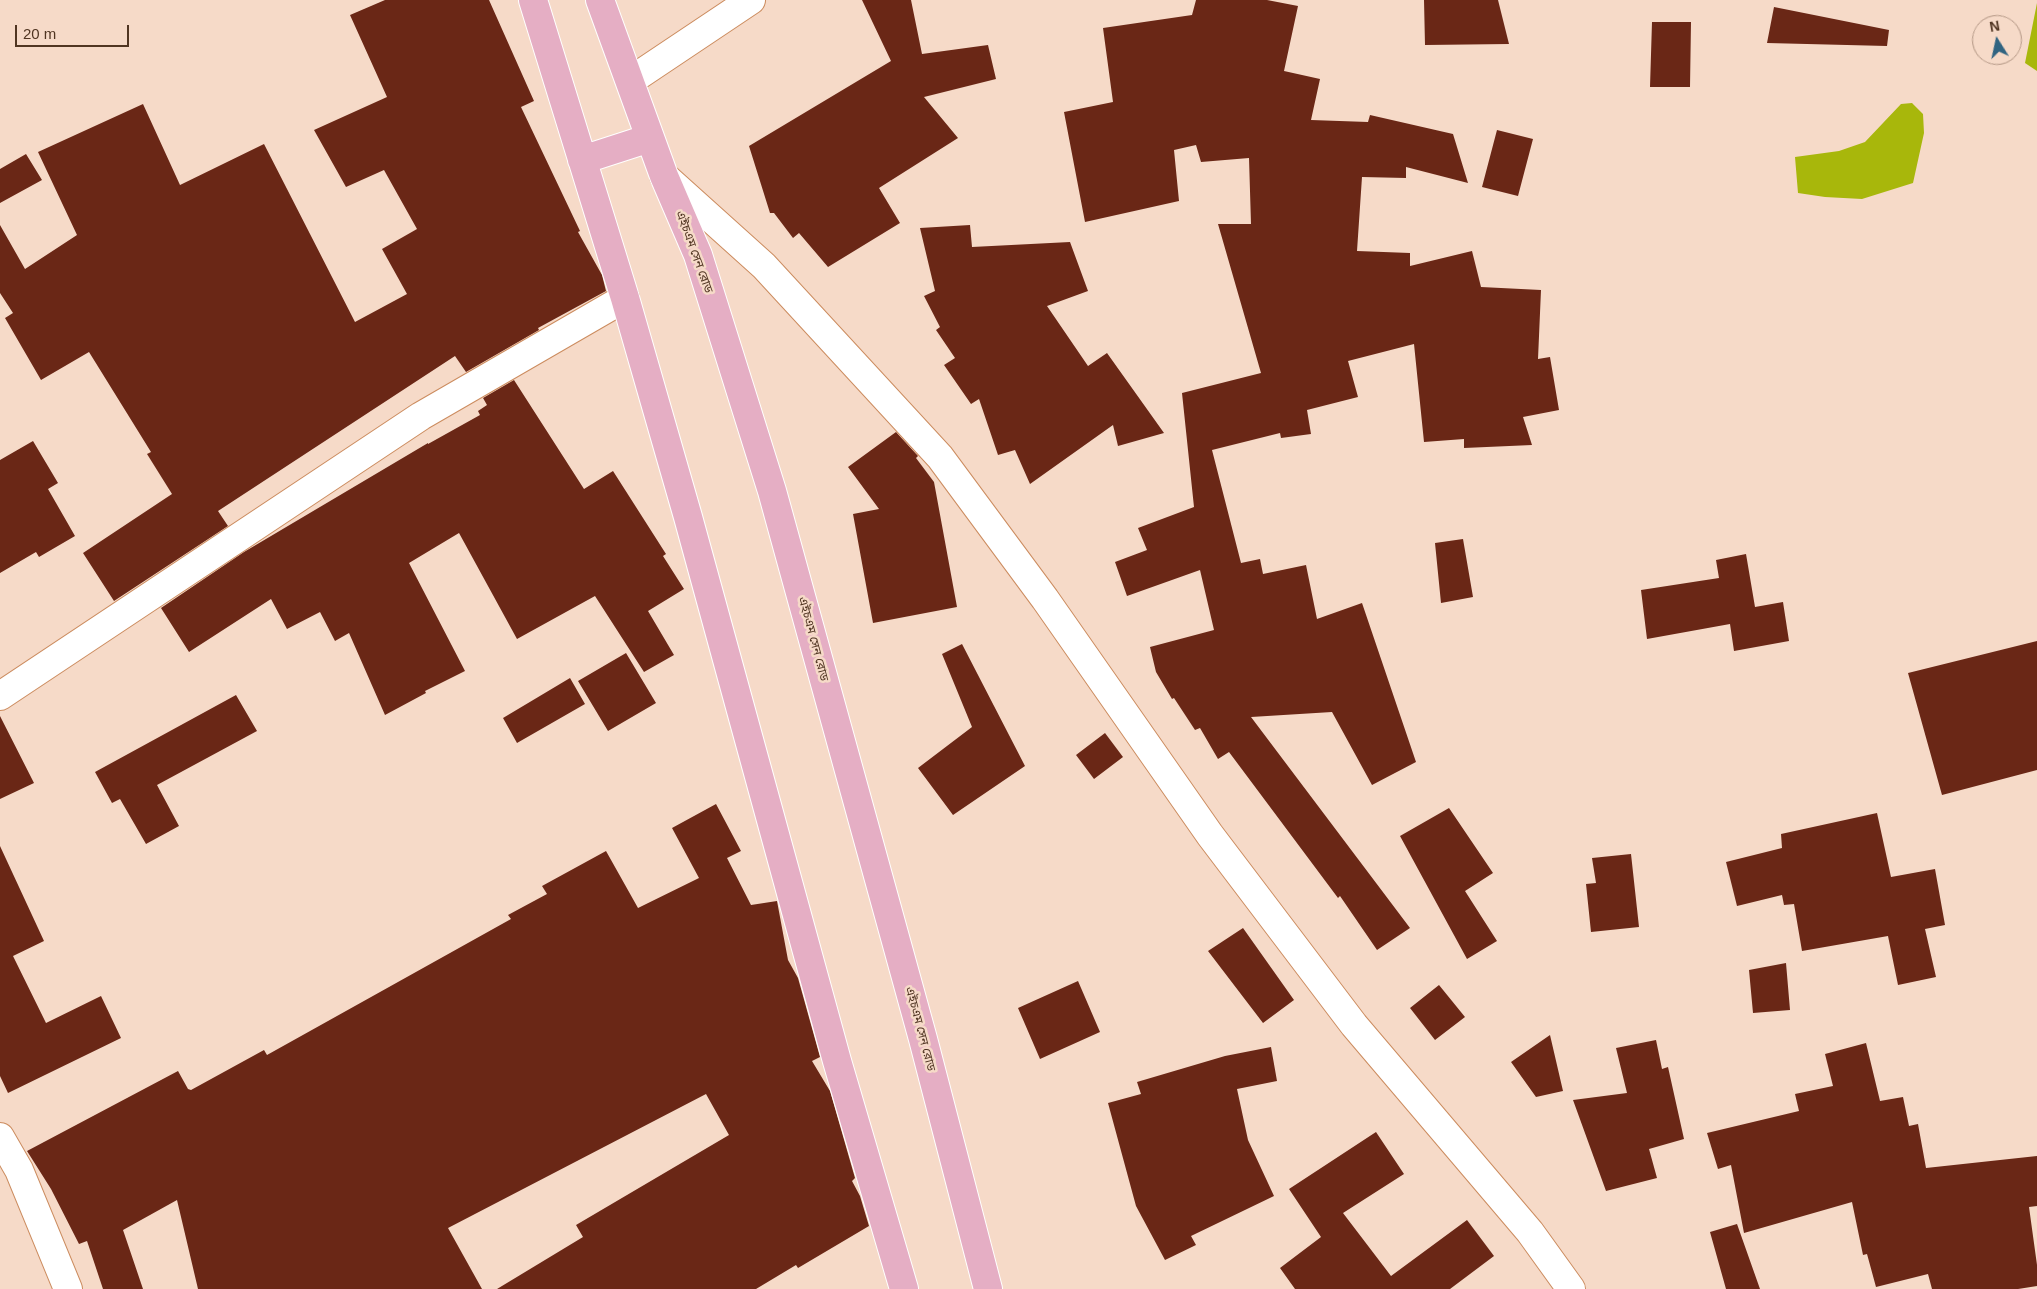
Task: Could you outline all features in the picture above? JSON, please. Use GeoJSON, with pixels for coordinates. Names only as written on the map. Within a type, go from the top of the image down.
{"type":"FeatureCollection","features":[{"type":"Feature","properties":{"kind":"main road"},"geometry":{"type":"LineString","coordinates":[[533,0],[625,298],[688,516],[837,1061],[904,1289]]}},
{"type":"Feature","properties":{"kind":"main road","name":"এইচএম সেন রোড"},"geometry":{"type":"LineString","coordinates":[[600,0],[664,176],[698,255],[772,491],[922,1038],[988,1289]]}},
{"type":"Feature","properties":{"kind":"main road"},"geometry":{"type":"LineString","coordinates":[[582,160],[650,138]]}},
{"type":"Feature","properties":{"kind":"street"},"geometry":{"type":"LineString","coordinates":[[630,81],[751,0]]}},
{"type":"Feature","properties":{"kind":"street"},"geometry":{"type":"LineString","coordinates":[[664,176],[764,266],[940,457],[1045,599],[1210,835],[1354,1025],[1530,1232],[1571,1289]]}},
{"type":"Feature","properties":{"kind":"street"},"geometry":{"type":"LineString","coordinates":[[0,696],[421,416],[625,298]]}},
{"type":"Feature","properties":{"kind":"street"},"geometry":{"type":"LineString","coordinates":[[0,1137],[19,1170],[68,1289]]}},
{"type":"Feature","properties":{"kind":"shaded area"},"geometry":{"type":"Polygon","coordinates":[[[2037,3],[2037,71],[2025,63],[2037,3]]]}},
{"type":"Feature","properties":{"kind":"shaded area"},"geometry":{"type":"Polygon","coordinates":[[[1912,103],[1923,114],[1924,133],[1913,183],[1862,199],[1798,193],[1795,157],[1839,151],[1865,142],[1901,104],[1912,103]]]}},
{"type":"Feature","properties":{"kind":"building"},"geometry":{"type":"Polygon","coordinates":[[[385,0],[489,0],[534,101],[521,107],[580,231],[578,232],[602,275],[606,291],[538,328],[539,330],[466,372],[455,356],[218,511],[228,526],[114,601],[83,553],[172,494],[147,454],[151,452],[89,352],[41,380],[5,318],[13,313],[0,293],[0,225],[25,269],[77,235],[38,152],[143,104],[180,185],[264,144],[355,322],[407,294],[382,249],[417,229],[384,170],[346,187],[314,130],[387,97],[350,15],[385,0]]]}},
{"type":"Feature","properties":{"kind":"building"},"geometry":{"type":"Polygon","coordinates":[[[862,0],[911,0],[922,54],[988,45],[996,79],[924,97],[958,138],[879,188],[900,223],[828,267],[799,233],[793,238],[774,213],[770,213],[749,146],[891,61],[862,0]]]}},
{"type":"Feature","properties":{"kind":"building"},"geometry":{"type":"Polygon","coordinates":[[[1196,0],[1267,0],[1298,6],[1284,71],[1320,79],[1311,120],[1368,122],[1370,115],[1453,134],[1468,183],[1406,167],[1406,178],[1362,177],[1357,251],[1410,253],[1410,266],[1472,251],[1481,287],[1541,290],[1538,359],[1550,357],[1559,410],[1523,417],[1532,445],[1464,448],[1464,439],[1424,442],[1414,344],[1348,361],[1358,397],[1307,410],[1311,434],[1281,438],[1280,433],[1212,450],[1241,563],[1260,559],[1263,574],[1306,565],[1317,619],[1362,603],[1416,762],[1372,785],[1332,712],[1251,717],[1410,928],[1377,950],[1340,896],[1338,898],[1229,752],[1218,759],[1200,728],[1195,730],[1174,698],[1172,699],[1156,672],[1150,647],[1214,630],[1200,570],[1127,596],[1115,562],[1147,550],[1138,528],[1194,507],[1182,393],[1261,373],[1218,224],[1251,224],[1249,158],[1201,162],[1196,145],[1174,150],[1179,201],[1085,222],[1064,112],[1113,102],[1103,28],[1192,15],[1196,0]]]}},
{"type":"Feature","properties":{"kind":"building"},"geometry":{"type":"Polygon","coordinates":[[[1424,0],[1498,0],[1509,44],[1425,45],[1424,0]]]}},
{"type":"Feature","properties":{"kind":"building"},"geometry":{"type":"Polygon","coordinates":[[[1774,7],[1889,30],[1887,46],[1767,43],[1774,7]]]}},
{"type":"Feature","properties":{"kind":"building"},"geometry":{"type":"Polygon","coordinates":[[[1652,22],[1691,22],[1690,87],[1650,87],[1652,22]]]}},
{"type":"Feature","properties":{"kind":"building"},"geometry":{"type":"Polygon","coordinates":[[[1497,130],[1533,139],[1518,196],[1482,187],[1497,130]]]}},
{"type":"Feature","properties":{"kind":"building"},"geometry":{"type":"Polygon","coordinates":[[[26,154],[42,180],[0,203],[0,169],[26,154]]]}},
{"type":"Feature","properties":{"kind":"building"},"geometry":{"type":"Polygon","coordinates":[[[970,225],[972,247],[1070,242],[1088,291],[1047,306],[1088,366],[1107,353],[1164,433],[1118,446],[1113,425],[1030,484],[1015,450],[998,455],[979,399],[971,404],[944,365],[955,358],[936,330],[940,327],[924,296],[935,291],[920,228],[970,225]]]}},
{"type":"Feature","properties":{"kind":"building"},"geometry":{"type":"Polygon","coordinates":[[[514,380],[584,489],[613,471],[666,554],[663,556],[684,589],[648,611],[674,655],[644,672],[595,596],[517,639],[459,533],[409,563],[465,671],[425,691],[426,693],[385,715],[349,633],[335,641],[320,612],[287,629],[271,599],[189,652],[161,608],[244,552],[428,443],[480,415],[478,411],[487,405],[483,398],[514,380]]]}},
{"type":"Feature","properties":{"kind":"building"},"geometry":{"type":"Polygon","coordinates":[[[896,432],[918,456],[916,458],[934,482],[957,607],[873,623],[853,514],[879,509],[848,467],[896,432]]]}},
{"type":"Feature","properties":{"kind":"building"},"geometry":{"type":"Polygon","coordinates":[[[33,441],[58,483],[48,489],[75,536],[39,557],[36,552],[0,573],[0,460],[33,441]]]}},
{"type":"Feature","properties":{"kind":"building"},"geometry":{"type":"Polygon","coordinates":[[[1463,539],[1473,597],[1441,603],[1435,543],[1463,539]]]}},
{"type":"Feature","properties":{"kind":"building"},"geometry":{"type":"Polygon","coordinates":[[[1746,554],[1755,607],[1783,602],[1789,641],[1734,651],[1730,624],[1647,639],[1641,590],[1719,578],[1716,560],[1746,554]]]}},
{"type":"Feature","properties":{"kind":"building"},"geometry":{"type":"Polygon","coordinates":[[[2037,641],[2037,770],[1942,795],[1908,673],[2037,641]]]}},
{"type":"Feature","properties":{"kind":"building"},"geometry":{"type":"Polygon","coordinates":[[[962,644],[1025,766],[953,815],[918,768],[972,727],[942,654],[962,644]]]}},
{"type":"Feature","properties":{"kind":"building"},"geometry":{"type":"Polygon","coordinates":[[[626,653],[656,703],[608,731],[578,681],[626,653]]]}},
{"type":"Feature","properties":{"kind":"building"},"geometry":{"type":"Polygon","coordinates":[[[570,678],[585,704],[517,743],[503,718],[570,678]]]}},
{"type":"Feature","properties":{"kind":"building"},"geometry":{"type":"Polygon","coordinates":[[[236,695],[257,731],[157,785],[179,826],[146,844],[120,799],[112,803],[95,772],[236,695]]]}},
{"type":"Feature","properties":{"kind":"building"},"geometry":{"type":"Polygon","coordinates":[[[0,716],[34,783],[0,799],[0,716]]]}},
{"type":"Feature","properties":{"kind":"building"},"geometry":{"type":"Polygon","coordinates":[[[1105,733],[1123,757],[1094,779],[1076,755],[1105,733]]]}},
{"type":"Feature","properties":{"kind":"building"},"geometry":{"type":"Polygon","coordinates":[[[716,804],[741,851],[727,858],[751,905],[777,901],[788,960],[798,978],[820,1057],[812,1061],[830,1091],[855,1178],[852,1181],[860,1196],[869,1226],[798,1268],[796,1265],[756,1289],[497,1289],[583,1237],[576,1225],[729,1135],[706,1094],[448,1228],[482,1289],[198,1289],[177,1200],[123,1230],[143,1289],[103,1289],[87,1241],[79,1244],[51,1189],[27,1151],[178,1071],[188,1089],[191,1090],[264,1050],[267,1055],[511,919],[508,915],[547,894],[542,886],[606,851],[638,908],[699,878],[672,828],[716,804]]]}},
{"type":"Feature","properties":{"kind":"building"},"geometry":{"type":"Polygon","coordinates":[[[1449,808],[1493,873],[1465,891],[1497,941],[1467,959],[1400,836],[1449,808]]]}},
{"type":"Feature","properties":{"kind":"building"},"geometry":{"type":"Polygon","coordinates":[[[1877,813],[1891,877],[1935,869],[1945,925],[1925,929],[1936,977],[1898,985],[1888,936],[1802,951],[1794,904],[1784,905],[1782,895],[1737,906],[1726,862],[1782,848],[1781,834],[1877,813]]]}},
{"type":"Feature","properties":{"kind":"building"},"geometry":{"type":"Polygon","coordinates":[[[0,846],[44,941],[13,956],[46,1023],[101,996],[121,1038],[8,1093],[0,1076],[0,846]]]}},
{"type":"Feature","properties":{"kind":"building"},"geometry":{"type":"Polygon","coordinates":[[[1631,854],[1639,927],[1591,932],[1586,884],[1596,883],[1592,858],[1631,854]]]}},
{"type":"Feature","properties":{"kind":"building"},"geometry":{"type":"Polygon","coordinates":[[[1243,928],[1294,1000],[1263,1023],[1208,951],[1243,928]]]}},
{"type":"Feature","properties":{"kind":"building"},"geometry":{"type":"Polygon","coordinates":[[[1786,963],[1790,1010],[1753,1013],[1749,970],[1786,963]]]}},
{"type":"Feature","properties":{"kind":"building"},"geometry":{"type":"Polygon","coordinates":[[[1078,981],[1100,1032],[1040,1059],[1018,1008],[1078,981]]]}},
{"type":"Feature","properties":{"kind":"building"},"geometry":{"type":"Polygon","coordinates":[[[1439,985],[1465,1017],[1435,1040],[1410,1008],[1439,985]]]}},
{"type":"Feature","properties":{"kind":"building"},"geometry":{"type":"Polygon","coordinates":[[[1550,1035],[1563,1091],[1536,1097],[1511,1062],[1550,1035]]]}},
{"type":"Feature","properties":{"kind":"building"},"geometry":{"type":"Polygon","coordinates":[[[1656,1040],[1662,1069],[1668,1067],[1684,1139],[1649,1149],[1657,1178],[1606,1191],[1573,1100],[1627,1093],[1616,1048],[1656,1040]]]}},
{"type":"Feature","properties":{"kind":"building"},"geometry":{"type":"Polygon","coordinates":[[[1866,1043],[1880,1101],[1903,1097],[1909,1126],[1918,1124],[1926,1168],[2037,1156],[2037,1206],[2029,1207],[2037,1265],[2037,1286],[2018,1289],[1932,1289],[1928,1274],[1876,1287],[1867,1254],[1863,1255],[1852,1202],[1744,1233],[1731,1165],[1718,1169],[1707,1133],[1799,1111],[1795,1094],[1833,1086],[1825,1054],[1866,1043]]]}},
{"type":"Feature","properties":{"kind":"building"},"geometry":{"type":"Polygon","coordinates":[[[1271,1047],[1277,1081],[1237,1089],[1248,1140],[1274,1196],[1191,1236],[1196,1245],[1165,1260],[1136,1206],[1108,1103],[1141,1094],[1137,1082],[1225,1056],[1271,1047]]]}},
{"type":"Feature","properties":{"kind":"building"},"geometry":{"type":"Polygon","coordinates":[[[1376,1132],[1404,1174],[1343,1213],[1391,1276],[1467,1220],[1494,1256],[1450,1289],[1295,1289],[1280,1268],[1321,1237],[1289,1189],[1376,1132]]]}},
{"type":"Feature","properties":{"kind":"building"},"geometry":{"type":"Polygon","coordinates":[[[1737,1224],[1760,1289],[1726,1289],[1710,1232],[1737,1224]]]}}]}
